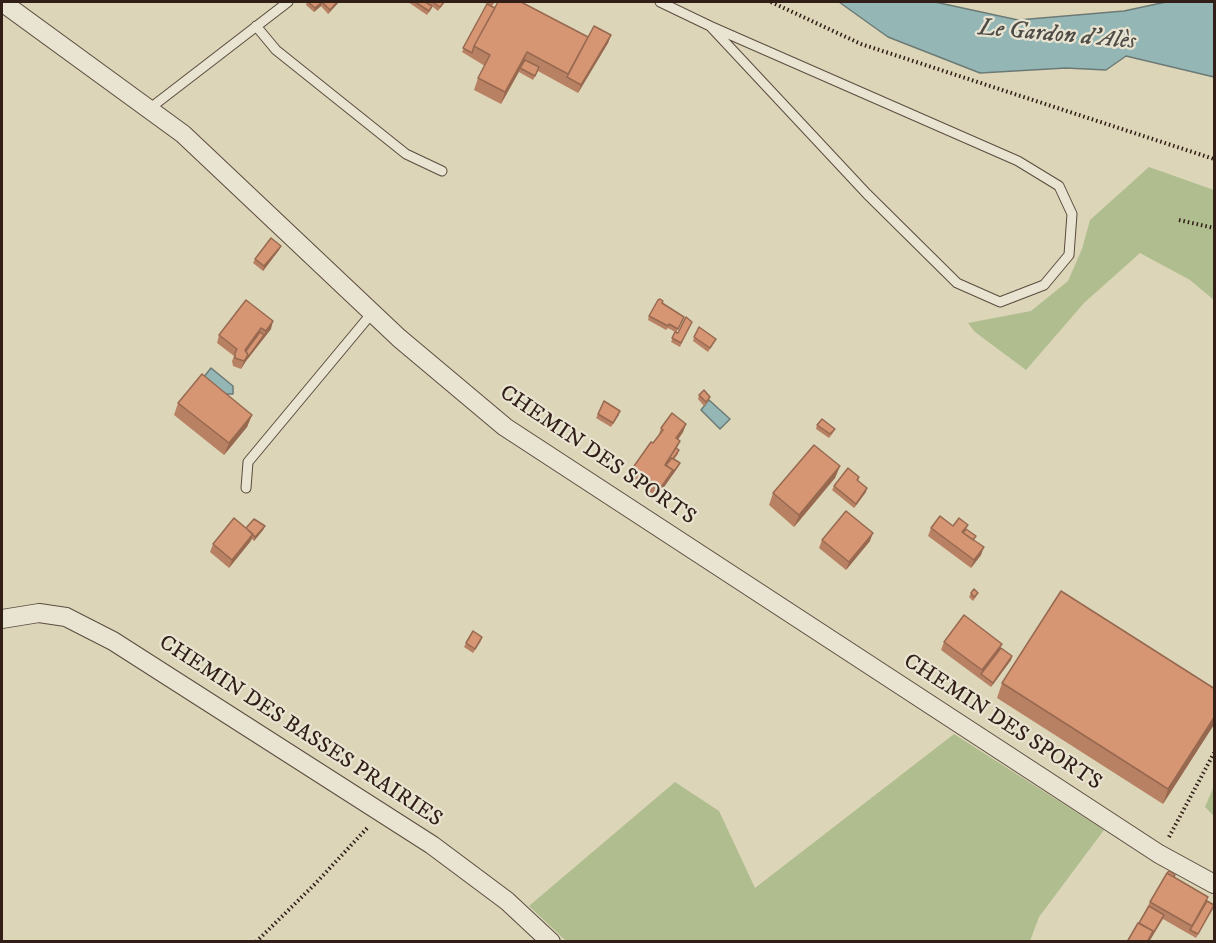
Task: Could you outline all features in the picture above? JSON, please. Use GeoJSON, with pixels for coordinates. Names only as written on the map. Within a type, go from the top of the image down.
{"type":"FeatureCollection","features":[{"type":"Feature","properties":{"kind":"street","name":"CHEMIN DES SPORTS"},"geometry":{"type":"LineString","coordinates":[[2,2],[183,134],[399,338],[505,426],[1160,854],[1215,884]]}},
{"type":"Feature","properties":{"kind":"street","name":"CHEMIN DES BASSES PRAIRIES"},"geometry":{"type":"LineString","coordinates":[[2,619],[39,613],[66,617],[113,641],[432,845],[507,901],[551,942]]}},
{"type":"Feature","properties":{"kind":"lane"},"geometry":{"type":"LineString","coordinates":[[149,109],[288,2]]}},
{"type":"Feature","properties":{"kind":"lane"},"geometry":{"type":"LineString","coordinates":[[660,2],[1018,161],[1059,186],[1072,214],[1069,255],[1044,285],[1000,302],[957,283],[867,194],[710,26]]}},
{"type":"Feature","properties":{"kind":"lane"},"geometry":{"type":"LineString","coordinates":[[256,26],[276,50],[406,154],[442,171]]}},
{"type":"Feature","properties":{"kind":"lane"},"geometry":{"type":"LineString","coordinates":[[246,488],[248,462],[372,313]]}},
{"type":"Feature","properties":{"kind":"path"},"geometry":{"type":"LineString","coordinates":[[771,2],[861,44],[1215,159]]}},
{"type":"Feature","properties":{"kind":"path"},"geometry":{"type":"LineString","coordinates":[[1179,220],[1215,228]]}},
{"type":"Feature","properties":{"kind":"path"},"geometry":{"type":"LineString","coordinates":[[1160,854],[1215,753]]}},
{"type":"Feature","properties":{"kind":"path"},"geometry":{"type":"LineString","coordinates":[[256,942],[382,813]]}},
{"type":"Feature","properties":{"kind":"green space"},"geometry":{"type":"Polygon","coordinates":[[[1149,167],[1214,190],[1214,300],[1190,280],[1140,253],[1084,303],[1026,370],[975,332],[968,323],[1031,311],[1068,281],[1082,249],[1090,220],[1149,167]]]}},
{"type":"Feature","properties":{"kind":"green space"},"geometry":{"type":"Polygon","coordinates":[[[954,734],[1104,830],[1039,917],[1030,941],[566,941],[529,906],[675,782],[719,811],[755,888],[954,734]]]}},
{"type":"Feature","properties":{"kind":"green space"},"geometry":{"type":"Polygon","coordinates":[[[1214,786],[1214,816],[1205,807],[1214,786]]]}},
{"type":"Feature","properties":{"kind":"water","name":"Le Gardon d'Alès"},"geometry":{"type":"Polygon","coordinates":[[[839,2],[935,2],[1018,20],[1124,11],[1166,2],[1214,2],[1214,77],[1126,56],[1106,70],[1066,68],[980,73],[888,37],[839,2]]]}},
{"type":"Feature","properties":{"kind":"water"},"geometry":{"type":"Polygon","coordinates":[[[211,368],[233,386],[233,394],[226,394],[203,378],[211,368]]]}},
{"type":"Feature","properties":{"kind":"water"},"geometry":{"type":"Polygon","coordinates":[[[709,400],[730,419],[720,429],[701,410],[709,400]]]}},
{"type":"Feature","properties":{"kind":"building"},"geometry":{"type":"Polygon","coordinates":[[[308,2],[322,2],[315,8],[308,2]]]}},
{"type":"Feature","properties":{"kind":"building"},"geometry":{"type":"Polygon","coordinates":[[[322,2],[337,2],[330,10],[322,2]]]}},
{"type":"Feature","properties":{"kind":"building"},"geometry":{"type":"Polygon","coordinates":[[[415,2],[425,2],[432,6],[429,11],[415,2]]]}},
{"type":"Feature","properties":{"kind":"building"},"geometry":{"type":"Polygon","coordinates":[[[444,2],[440,7],[434,3],[444,2]]]}},
{"type":"Feature","properties":{"kind":"building"},"geometry":{"type":"Polygon","coordinates":[[[498,2],[521,2],[588,37],[568,74],[527,52],[505,92],[478,78],[490,55],[474,46],[498,2]]]}},
{"type":"Feature","properties":{"kind":"building"},"geometry":{"type":"Polygon","coordinates":[[[487,4],[495,8],[472,53],[463,48],[487,4]]]}},
{"type":"Feature","properties":{"kind":"building"},"geometry":{"type":"Polygon","coordinates":[[[594,26],[611,35],[581,85],[567,77],[594,26]]]}},
{"type":"Feature","properties":{"kind":"building"},"geometry":{"type":"Polygon","coordinates":[[[525,60],[539,67],[535,76],[520,68],[525,60]]]}},
{"type":"Feature","properties":{"kind":"building"},"geometry":{"type":"Polygon","coordinates":[[[271,238],[281,246],[264,266],[255,259],[271,238]]]}},
{"type":"Feature","properties":{"kind":"building"},"geometry":{"type":"Polygon","coordinates":[[[660,299],[662,303],[684,317],[678,329],[649,316],[660,299]]]}},
{"type":"Feature","properties":{"kind":"building"},"geometry":{"type":"Polygon","coordinates":[[[246,300],[273,321],[266,331],[261,328],[245,350],[248,355],[244,361],[235,358],[237,349],[219,335],[246,300]]]}},
{"type":"Feature","properties":{"kind":"building"},"geometry":{"type":"Polygon","coordinates":[[[686,317],[692,322],[681,343],[672,338],[675,332],[678,333],[686,317]]]}},
{"type":"Feature","properties":{"kind":"building"},"geometry":{"type":"Polygon","coordinates":[[[699,327],[716,339],[710,348],[694,337],[699,327]]]}},
{"type":"Feature","properties":{"kind":"building"},"geometry":{"type":"Polygon","coordinates":[[[260,332],[264,335],[248,357],[246,351],[260,332]]]}},
{"type":"Feature","properties":{"kind":"building"},"geometry":{"type":"Polygon","coordinates":[[[202,374],[252,415],[229,443],[178,403],[202,374]]]}},
{"type":"Feature","properties":{"kind":"building"},"geometry":{"type":"Polygon","coordinates":[[[704,390],[710,397],[706,402],[699,395],[704,390]]]}},
{"type":"Feature","properties":{"kind":"building"},"geometry":{"type":"Polygon","coordinates":[[[604,401],[620,411],[613,423],[598,414],[604,401]]]}},
{"type":"Feature","properties":{"kind":"building"},"geometry":{"type":"Polygon","coordinates":[[[672,413],[686,424],[676,438],[680,441],[665,465],[673,470],[660,489],[632,469],[651,442],[653,443],[663,430],[661,428],[672,413]]]}},
{"type":"Feature","properties":{"kind":"building"},"geometry":{"type":"Polygon","coordinates":[[[822,419],[835,429],[830,434],[817,425],[822,419]]]}},
{"type":"Feature","properties":{"kind":"building"},"geometry":{"type":"Polygon","coordinates":[[[814,445],[840,466],[799,515],[773,493],[814,445]]]}},
{"type":"Feature","properties":{"kind":"building"},"geometry":{"type":"Polygon","coordinates":[[[676,448],[679,450],[673,459],[670,457],[676,448]]]}},
{"type":"Feature","properties":{"kind":"building"},"geometry":{"type":"Polygon","coordinates":[[[672,458],[680,463],[672,474],[673,470],[666,465],[672,458]]]}},
{"type":"Feature","properties":{"kind":"building"},"geometry":{"type":"Polygon","coordinates":[[[848,468],[867,488],[856,504],[834,486],[848,468]]]}},
{"type":"Feature","properties":{"kind":"building"},"geometry":{"type":"Polygon","coordinates":[[[846,511],[873,533],[849,562],[822,540],[846,511]]]}},
{"type":"Feature","properties":{"kind":"building"},"geometry":{"type":"Polygon","coordinates":[[[940,516],[953,526],[959,518],[968,525],[962,532],[984,547],[974,560],[931,528],[940,516]]]}},
{"type":"Feature","properties":{"kind":"building"},"geometry":{"type":"Polygon","coordinates":[[[234,518],[253,534],[232,560],[213,544],[234,518]]]}},
{"type":"Feature","properties":{"kind":"building"},"geometry":{"type":"Polygon","coordinates":[[[254,519],[265,526],[255,537],[246,528],[254,519]]]}},
{"type":"Feature","properties":{"kind":"building"},"geometry":{"type":"Polygon","coordinates":[[[966,529],[976,536],[973,540],[963,533],[966,529]]]}},
{"type":"Feature","properties":{"kind":"building"},"geometry":{"type":"Polygon","coordinates":[[[974,589],[978,593],[974,597],[971,593],[974,589]]]}},
{"type":"Feature","properties":{"kind":"building"},"geometry":{"type":"Polygon","coordinates":[[[1061,591],[1215,689],[1215,716],[1168,789],[1002,683],[1061,591]]]}},
{"type":"Feature","properties":{"kind":"building"},"geometry":{"type":"Polygon","coordinates":[[[964,615],[1002,644],[982,670],[944,642],[964,615]]]}},
{"type":"Feature","properties":{"kind":"building"},"geometry":{"type":"Polygon","coordinates":[[[473,631],[482,637],[475,649],[466,643],[473,631]]]}},
{"type":"Feature","properties":{"kind":"building"},"geometry":{"type":"Polygon","coordinates":[[[1001,648],[1012,656],[993,683],[981,674],[1001,648]]]}},
{"type":"Feature","properties":{"kind":"building"},"geometry":{"type":"Polygon","coordinates":[[[1167,873],[1208,897],[1192,926],[1150,902],[1167,873]]]}},
{"type":"Feature","properties":{"kind":"building"},"geometry":{"type":"Polygon","coordinates":[[[1207,901],[1214,905],[1198,934],[1190,930],[1207,901]]]}},
{"type":"Feature","properties":{"kind":"building"},"geometry":{"type":"Polygon","coordinates":[[[1149,906],[1164,915],[1152,935],[1153,931],[1139,923],[1149,906]]]}},
{"type":"Feature","properties":{"kind":"building"},"geometry":{"type":"Polygon","coordinates":[[[1138,923],[1153,931],[1147,942],[1127,942],[1138,923]]]}}]}
